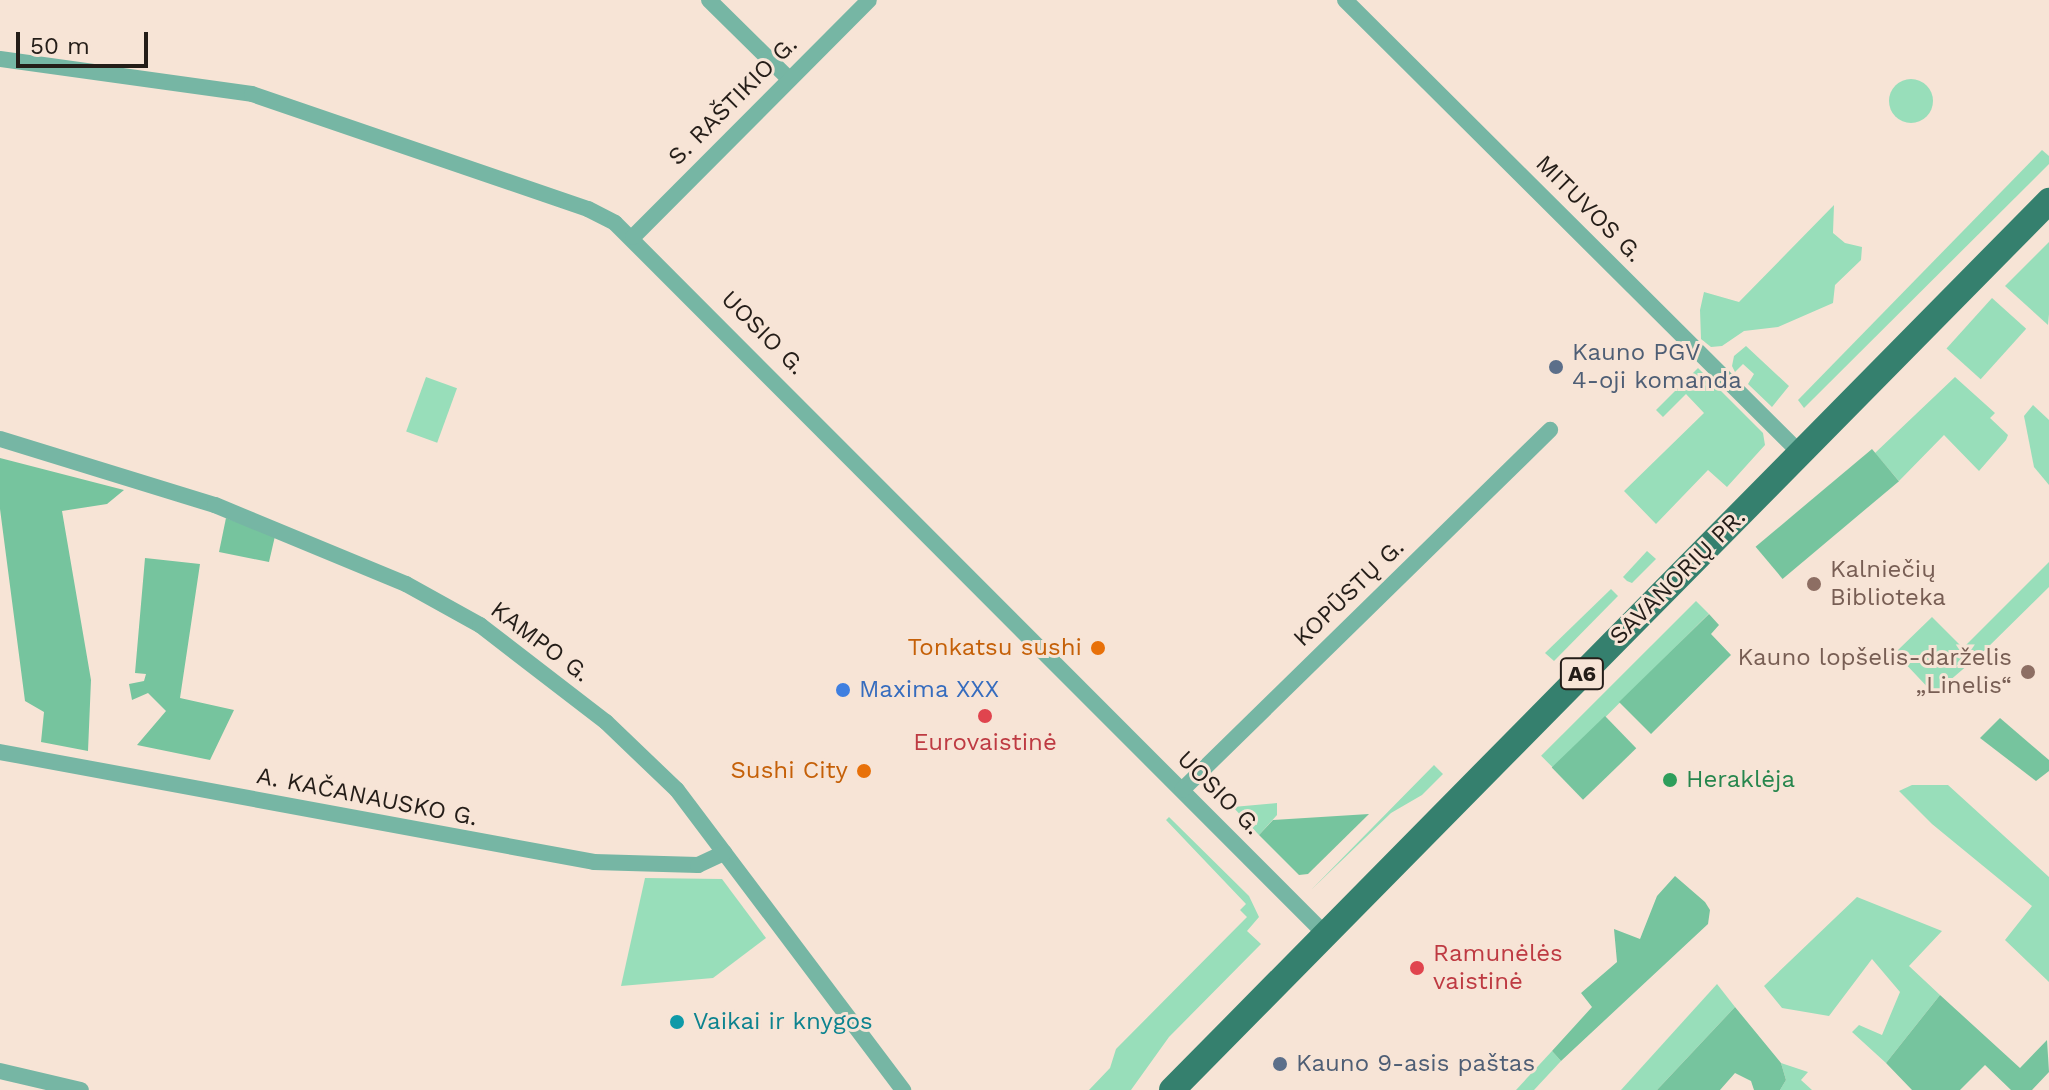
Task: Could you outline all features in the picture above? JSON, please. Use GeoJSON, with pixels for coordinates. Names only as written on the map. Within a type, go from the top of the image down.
{"type":"FeatureCollection","features":[{"type":"Feature","properties":{"kind":"main road","name":"SAVANORIŲ PR."},"geometry":{"type":"LineString","coordinates":[[1172,1090],[2049,201]]}},
{"type":"Feature","properties":{"kind":"street"},"geometry":{"type":"LineString","coordinates":[[709,0],[789,79]]}},
{"type":"Feature","properties":{"kind":"street","name":"S. RAŠTIKIO G."},"geometry":{"type":"LineString","coordinates":[[633,237],[869,0]]}},
{"type":"Feature","properties":{"kind":"street","name":"MITUVOS G."},"geometry":{"type":"LineString","coordinates":[[1345,0],[1800,453]]}},
{"type":"Feature","properties":{"kind":"street","name":"UOSIO G."},"geometry":{"type":"LineString","coordinates":[[0,59],[252,94],[588,209],[615,223],[633,237],[1325,934]]}},
{"type":"Feature","properties":{"kind":"street","name":"KOPŪSTŲ G."},"geometry":{"type":"LineString","coordinates":[[1182,790],[1550,430]]}},
{"type":"Feature","properties":{"kind":"street","name":"KAMPO G."},"geometry":{"type":"LineString","coordinates":[[0,439],[215,505],[445,603],[524,658],[650,761],[677,790],[903,1090]]}},
{"type":"Feature","properties":{"kind":"street","name":"A. KAČANAUSKO G."},"geometry":{"type":"LineString","coordinates":[[0,752],[594,862],[698,865],[724,853]]}},
{"type":"Feature","properties":{"kind":"street"},"geometry":{"type":"LineString","coordinates":[[0,1071],[81,1090]]}},
{"type":"Feature","properties":{"kind":"green space"},"geometry":{"type":"Polygon","coordinates":[[[1911,79],[1927,85],[1933,101],[1927,117],[1911,123],[1895,117],[1889,101],[1895,85],[1911,79]]]}},
{"type":"Feature","properties":{"kind":"green space"},"geometry":{"type":"Polygon","coordinates":[[[2042,150],[2049,156],[2049,164],[1804,408],[1798,400],[2042,150]]]}},
{"type":"Feature","properties":{"kind":"green space"},"geometry":{"type":"Polygon","coordinates":[[[1834,205],[1833,233],[1845,243],[1862,247],[1861,260],[1835,285],[1833,303],[1778,327],[1744,331],[1722,346],[1711,347],[1701,339],[1700,310],[1704,292],[1739,302],[1834,205]]]}},
{"type":"Feature","properties":{"kind":"green space"},"geometry":{"type":"Polygon","coordinates":[[[2049,242],[2049,314],[2048,325],[2005,286],[2049,242]]]}},
{"type":"Feature","properties":{"kind":"green space"},"geometry":{"type":"Polygon","coordinates":[[[1992,298],[2026,329],[1981,379],[1946,349],[1992,298]]]}},
{"type":"Feature","properties":{"kind":"green space"},"geometry":{"type":"Polygon","coordinates":[[[1746,346],[1789,386],[1772,407],[1748,384],[1754,374],[1743,364],[1735,372],[1732,366],[1734,356],[1746,346]]]}},
{"type":"Feature","properties":{"kind":"green space"},"geometry":{"type":"Polygon","coordinates":[[[1698,368],[1763,433],[1765,445],[1727,487],[1708,470],[1656,524],[1624,491],[1704,413],[1686,394],[1663,417],[1656,410],[1698,368]]]}},
{"type":"Feature","properties":{"kind":"green space"},"geometry":{"type":"Polygon","coordinates":[[[426,377],[457,388],[437,443],[406,432],[426,377]]]}},
{"type":"Feature","properties":{"kind":"green space"},"geometry":{"type":"Polygon","coordinates":[[[1955,377],[1995,413],[1990,418],[2008,435],[2006,440],[1979,471],[1944,435],[1899,481],[1875,453],[1955,377]]]}},
{"type":"Feature","properties":{"kind":"green space"},"geometry":{"type":"Polygon","coordinates":[[[2033,405],[2049,420],[2049,485],[2034,467],[2024,416],[2033,405]]]}},
{"type":"Feature","properties":{"kind":"green space"},"geometry":{"type":"Polygon","coordinates":[[[1872,449],[1899,481],[1783,579],[1756,547],[1872,449]]]}},
{"type":"Feature","properties":{"kind":"green space"},"geometry":{"type":"Polygon","coordinates":[[[0,458],[124,490],[107,504],[62,511],[91,680],[88,751],[41,742],[44,712],[25,701],[0,509],[0,458]]]}},
{"type":"Feature","properties":{"kind":"green space"},"geometry":{"type":"Polygon","coordinates":[[[226,518],[275,536],[269,562],[219,552],[226,518]]]}},
{"type":"Feature","properties":{"kind":"green space"},"geometry":{"type":"Polygon","coordinates":[[[1647,551],[1656,559],[1632,583],[1627,581],[1623,577],[1647,551]]]}},
{"type":"Feature","properties":{"kind":"green space"},"geometry":{"type":"Polygon","coordinates":[[[145,558],[200,564],[180,698],[234,710],[210,760],[137,745],[166,711],[148,693],[132,700],[129,684],[144,681],[146,674],[135,673],[145,558]]]}},
{"type":"Feature","properties":{"kind":"green space"},"geometry":{"type":"Polygon","coordinates":[[[2049,562],[2049,587],[1983,652],[1934,694],[1900,658],[1898,650],[1932,617],[1963,648],[2049,562]]]}},
{"type":"Feature","properties":{"kind":"green space"},"geometry":{"type":"Polygon","coordinates":[[[1611,589],[1618,596],[1554,661],[1545,653],[1611,589]]]}},
{"type":"Feature","properties":{"kind":"green space"},"geometry":{"type":"Polygon","coordinates":[[[1696,601],[1709,614],[1554,769],[1541,756],[1696,601]]]}},
{"type":"Feature","properties":{"kind":"green space"},"geometry":{"type":"Polygon","coordinates":[[[1709,614],[1719,625],[1711,634],[1731,655],[1651,734],[1619,702],[1709,614]]]}},
{"type":"Feature","properties":{"kind":"green space"},"geometry":{"type":"Polygon","coordinates":[[[1605,716],[1636,748],[1583,800],[1552,767],[1605,716]]]}},
{"type":"Feature","properties":{"kind":"green space"},"geometry":{"type":"Polygon","coordinates":[[[2000,718],[2049,760],[2049,771],[2036,781],[1980,738],[2000,718]]]}},
{"type":"Feature","properties":{"kind":"green space"},"geometry":{"type":"Polygon","coordinates":[[[1434,765],[1443,774],[1422,795],[1391,813],[1311,890],[1434,765]]]}},
{"type":"Feature","properties":{"kind":"green space"},"geometry":{"type":"Polygon","coordinates":[[[1912,785],[1948,785],[2049,877],[2049,982],[2005,940],[2032,906],[1932,824],[1899,791],[1912,785]]]}},
{"type":"Feature","properties":{"kind":"green space"},"geometry":{"type":"Polygon","coordinates":[[[1277,803],[1277,815],[1259,835],[1233,807],[1277,803]]]}},
{"type":"Feature","properties":{"kind":"green space"},"geometry":{"type":"Polygon","coordinates":[[[1369,814],[1308,874],[1299,875],[1259,835],[1273,820],[1369,814]]]}},
{"type":"Feature","properties":{"kind":"green space"},"geometry":{"type":"Polygon","coordinates":[[[1169,817],[1249,896],[1259,917],[1247,931],[1261,944],[1169,1037],[1131,1090],[1089,1090],[1110,1068],[1116,1049],[1247,917],[1240,910],[1246,904],[1166,820],[1169,817]]]}},
{"type":"Feature","properties":{"kind":"green space"},"geometry":{"type":"Polygon","coordinates":[[[1675,876],[1705,902],[1710,910],[1708,924],[1561,1061],[1552,1051],[1592,1007],[1581,993],[1617,962],[1614,929],[1640,939],[1657,896],[1675,876]]]}},
{"type":"Feature","properties":{"kind":"green space"},"geometry":{"type":"Polygon","coordinates":[[[645,878],[722,879],[766,938],[713,978],[621,986],[645,878]]]}},
{"type":"Feature","properties":{"kind":"green space"},"geometry":{"type":"Polygon","coordinates":[[[1857,897],[1942,931],[1909,966],[1940,995],[1886,1063],[1852,1032],[1859,1025],[1882,1035],[1900,992],[1872,959],[1829,1016],[1782,1008],[1764,986],[1857,897]]]}},
{"type":"Feature","properties":{"kind":"green space"},"geometry":{"type":"Polygon","coordinates":[[[1717,984],[1735,1007],[1657,1090],[1621,1090],[1717,984]]]}},
{"type":"Feature","properties":{"kind":"green space"},"geometry":{"type":"Polygon","coordinates":[[[1940,995],[2020,1068],[2047,1040],[2049,1072],[2032,1090],[2011,1090],[1985,1065],[1960,1090],[1912,1090],[1886,1063],[1940,995]]]}},
{"type":"Feature","properties":{"kind":"green space"},"geometry":{"type":"Polygon","coordinates":[[[1735,1007],[1781,1063],[1786,1080],[1780,1090],[1754,1090],[1751,1081],[1735,1073],[1720,1090],[1657,1090],[1735,1007]]]}},
{"type":"Feature","properties":{"kind":"green space"},"geometry":{"type":"Polygon","coordinates":[[[1552,1051],[1561,1061],[1534,1090],[1516,1090],[1552,1051]]]}},
{"type":"Feature","properties":{"kind":"green space"},"geometry":{"type":"Polygon","coordinates":[[[1781,1063],[1808,1072],[1801,1080],[1812,1090],[1780,1090],[1786,1080],[1781,1063]]]}},
{"type":"Feature","properties":{"kind":"place","name":"Kauno PGV 4-oji komanda"},"geometry":{"type":"Point","coordinates":[1556,367]}},
{"type":"Feature","properties":{"kind":"place","name":"Kalniečių Biblioteka"},"geometry":{"type":"Point","coordinates":[1814,584]}},
{"type":"Feature","properties":{"kind":"place","name":"Tonkatsu sushi"},"geometry":{"type":"Point","coordinates":[1098,648]}},
{"type":"Feature","properties":{"kind":"place","name":"Kauno lopšelis-darželis „Linelis“"},"geometry":{"type":"Point","coordinates":[2028,672]}},
{"type":"Feature","properties":{"kind":"place","name":"Maxima XXX"},"geometry":{"type":"Point","coordinates":[843,690]}},
{"type":"Feature","properties":{"kind":"place","name":"Eurovaistinė"},"geometry":{"type":"Point","coordinates":[985,716]}},
{"type":"Feature","properties":{"kind":"place","name":"Sushi City"},"geometry":{"type":"Point","coordinates":[864,771]}},
{"type":"Feature","properties":{"kind":"place","name":"Heraklėja"},"geometry":{"type":"Point","coordinates":[1670,780]}},
{"type":"Feature","properties":{"kind":"place","name":"Ramunėlės vaistinė"},"geometry":{"type":"Point","coordinates":[1417,968]}},
{"type":"Feature","properties":{"kind":"place","name":"Vaikai ir knygos"},"geometry":{"type":"Point","coordinates":[677,1022]}},
{"type":"Feature","properties":{"kind":"place","name":"Kauno 9-asis paštas"},"geometry":{"type":"Point","coordinates":[1280,1064]}}]}
